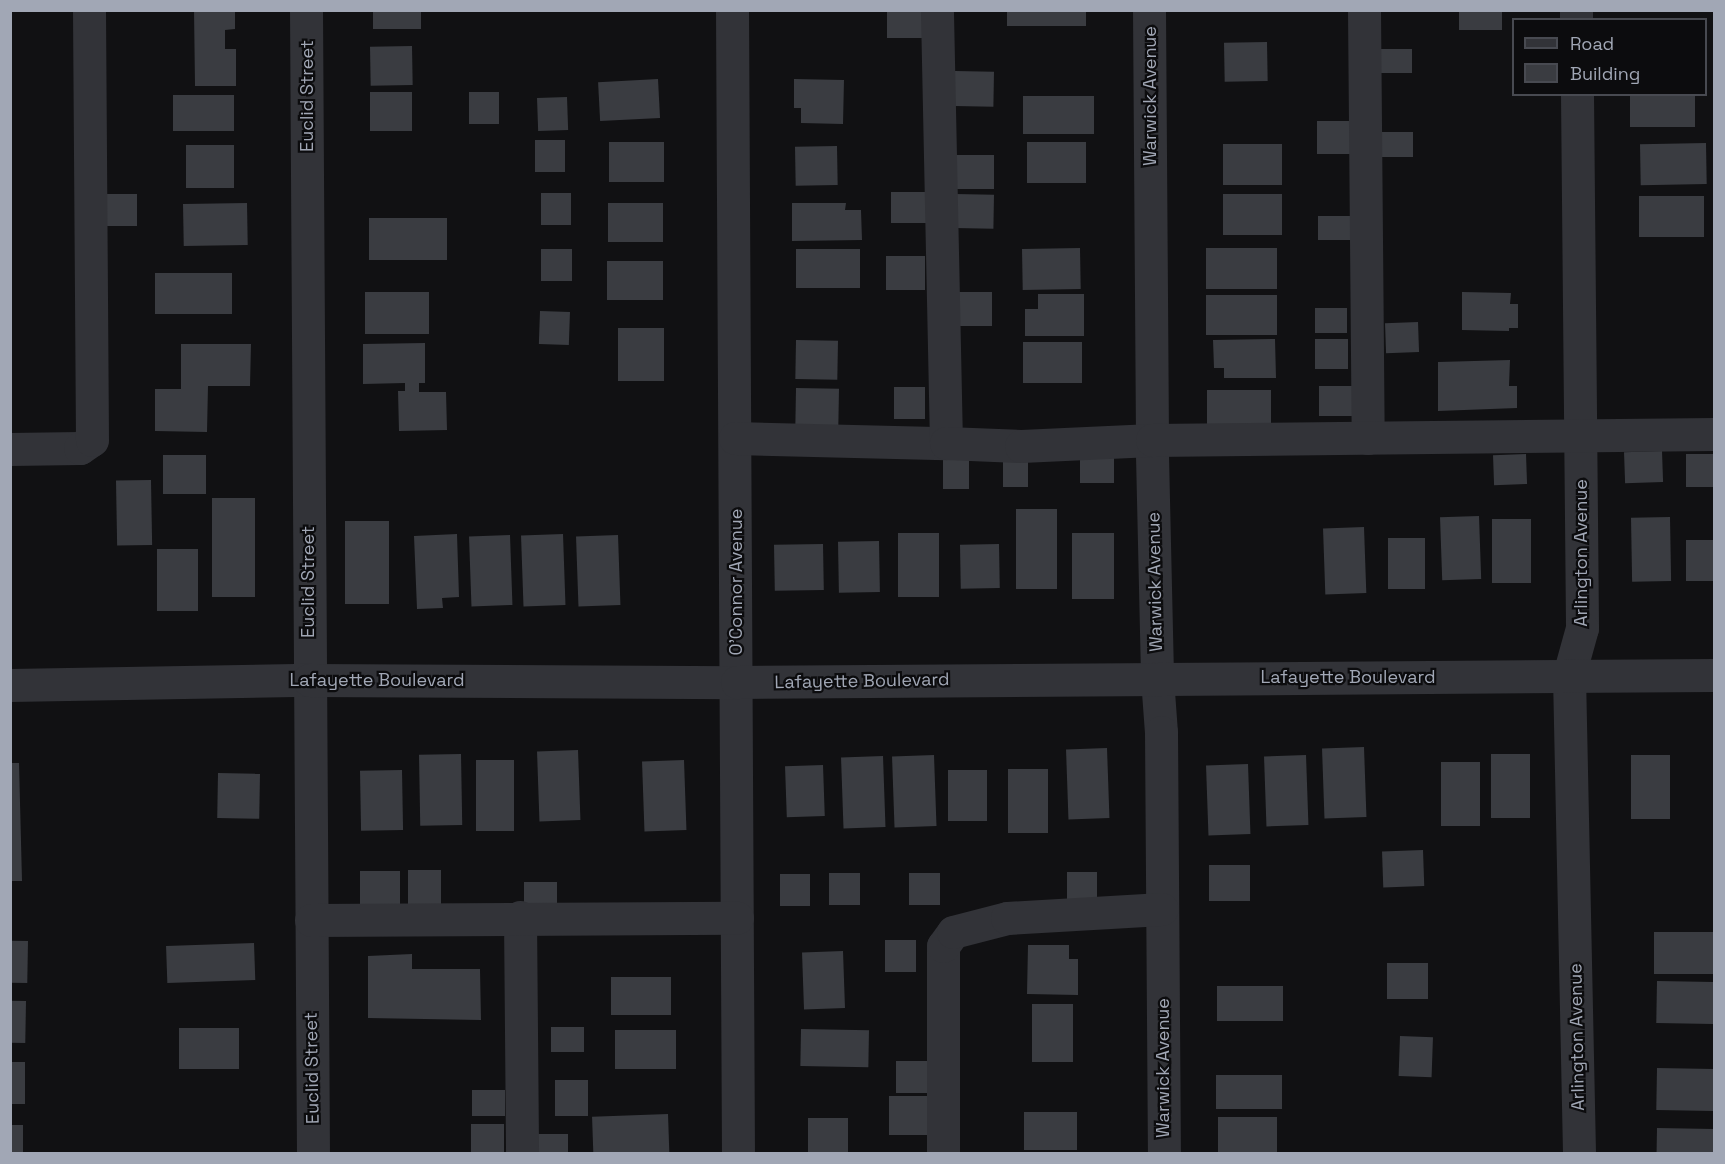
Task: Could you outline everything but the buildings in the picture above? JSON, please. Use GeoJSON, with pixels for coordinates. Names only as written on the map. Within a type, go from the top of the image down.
{"type":"FeatureCollection","features":[{"type":"Feature","properties":{"kind":"street"},"geometry":{"type":"LineString","coordinates":[[10,449],[80,448],[92,440],[89,10]]}},
{"type":"Feature","properties":{"kind":"street","name":"Euclid Street"},"geometry":{"type":"LineString","coordinates":[[306,10],[313,1154]]}},
{"type":"Feature","properties":{"kind":"street","name":"O'Connor Avenue"},"geometry":{"type":"LineString","coordinates":[[732,10],[738,1154]]}},
{"type":"Feature","properties":{"kind":"street"},"geometry":{"type":"LineString","coordinates":[[937,10],[946,443]]}},
{"type":"Feature","properties":{"kind":"street","name":"Warwick Avenue"},"geometry":{"type":"LineString","coordinates":[[1149,10],[1152,440],[1157,678],[1161,732],[1164,1154]]}},
{"type":"Feature","properties":{"kind":"street"},"geometry":{"type":"LineString","coordinates":[[1364,10],[1368,438]]}},
{"type":"Feature","properties":{"kind":"street","name":"Arlington Avenue"},"geometry":{"type":"LineString","coordinates":[[1577,96],[1582,628],[1569,675],[1579,1154]]}},
{"type":"Feature","properties":{"kind":"street"},"geometry":{"type":"LineString","coordinates":[[735,438],[1021,446],[1152,440],[1714,434]]}},
{"type":"Feature","properties":{"kind":"street","name":"Lafayette Boulevard"},"geometry":{"type":"LineString","coordinates":[[10,685],[309,680],[737,682],[1714,675]]}},
{"type":"Feature","properties":{"kind":"street"},"geometry":{"type":"LineString","coordinates":[[943,1154],[943,946],[953,932],[1007,918],[1162,909]]}},
{"type":"Feature","properties":{"kind":"street"},"geometry":{"type":"LineString","coordinates":[[520,917],[522,1154]]}},
{"type":"Feature","properties":{"kind":"street"},"geometry":{"type":"LineString","coordinates":[[311,920],[520,917],[737,918]]}}]}
